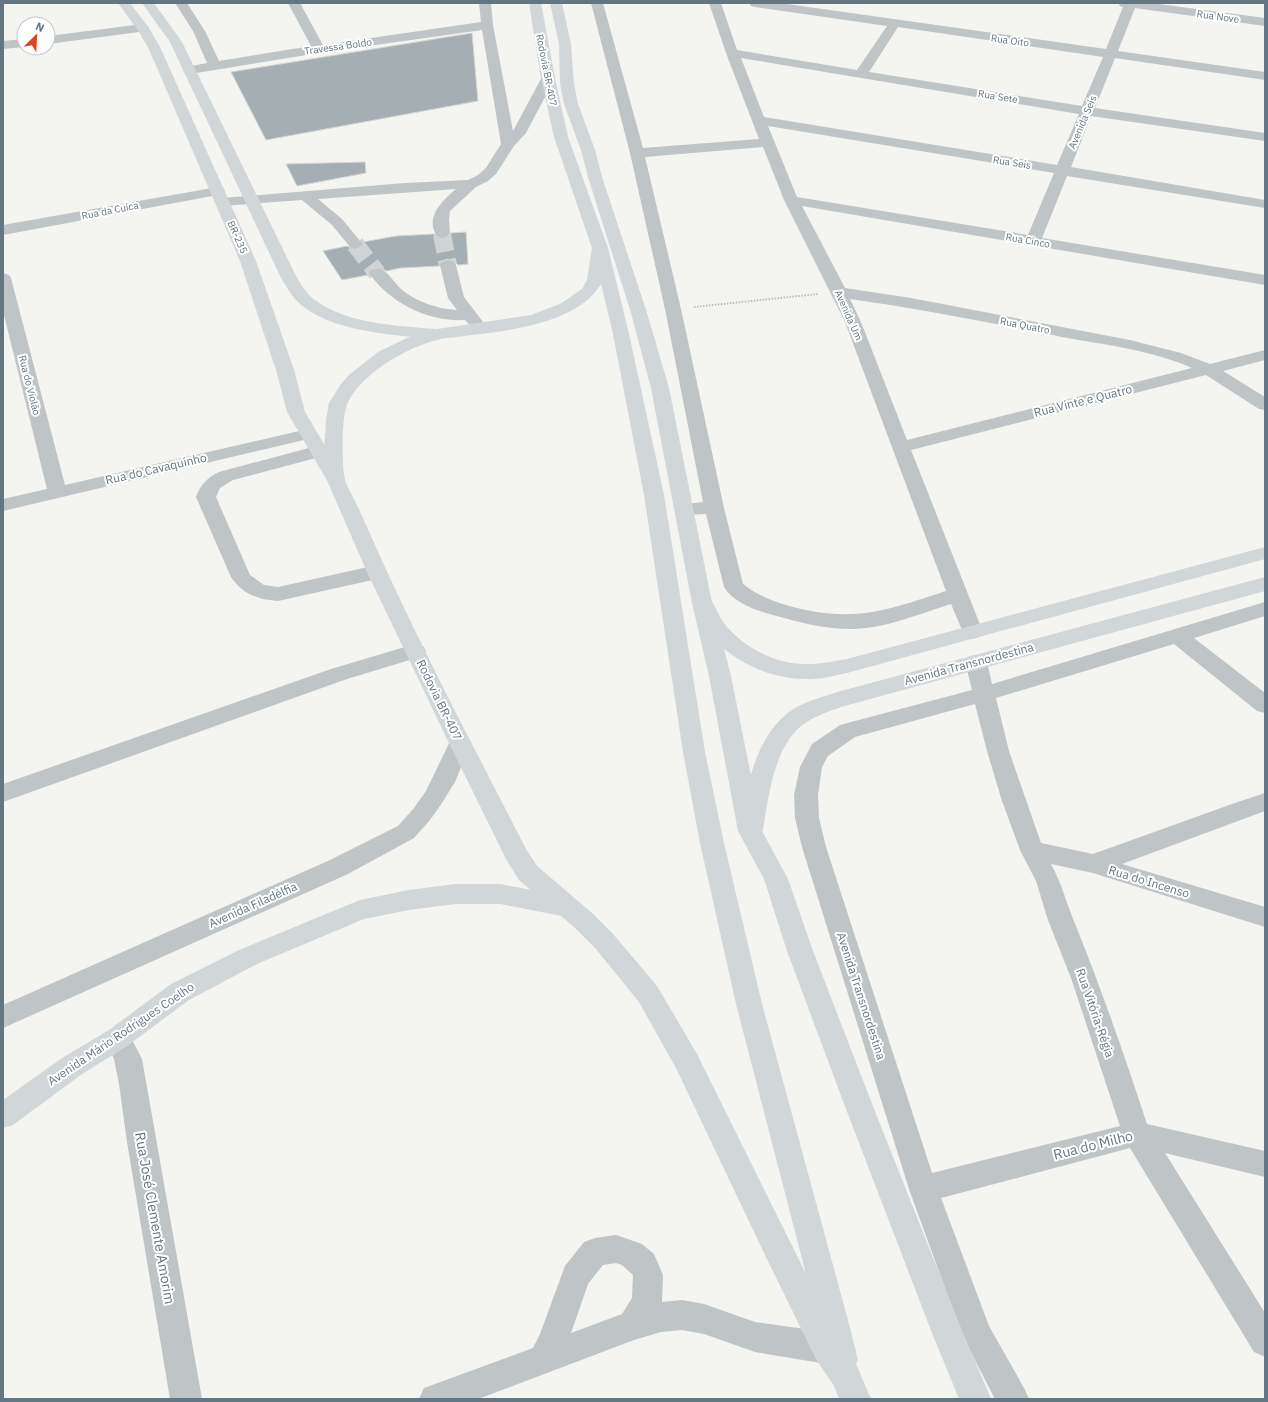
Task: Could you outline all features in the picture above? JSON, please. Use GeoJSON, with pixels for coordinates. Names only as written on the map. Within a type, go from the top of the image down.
{"type":"FeatureCollection","features":[{"type":"Feature","properties":{"kind":"main road","name":"BR-235"},"geometry":{"type":"LineString","coordinates":[[124,3],[143,28],[154,47],[255,279],[296,412],[335,478]]}},
{"type":"Feature","properties":{"kind":"main road"},"geometry":{"type":"LineString","coordinates":[[148,3],[176,42],[253,200],[289,278],[310,304],[341,318],[406,332],[438,334],[519,323],[536,319],[577,301],[588,292],[595,280],[600,248]]}},
{"type":"Feature","properties":{"kind":"main road","name":"Rodovia BR-407"},"geometry":{"type":"LineString","coordinates":[[535,3],[548,78],[561,137],[600,248],[621,334],[654,495],[694,752],[712,843],[749,1004],[850,1387]]}},
{"type":"Feature","properties":{"kind":"main road"},"geometry":{"type":"LineString","coordinates":[[556,3],[564,44],[567,83],[571,104],[588,150],[595,177],[639,313],[660,388],[702,603],[720,676],[750,831],[776,879],[800,951],[860,1109],[947,1333],[975,1399]]}},
{"type":"Feature","properties":{"kind":"main road"},"geometry":{"type":"LineString","coordinates":[[335,478],[333,453],[335,420],[338,403],[347,388],[360,375],[395,349],[438,334]]}},
{"type":"Feature","properties":{"kind":"main road","name":"Rodovia BR-407"},"geometry":{"type":"LineString","coordinates":[[335,478],[377,572],[415,651],[516,854],[528,873],[605,942],[648,994],[687,1062],[770,1236],[827,1348],[850,1387]]}},
{"type":"Feature","properties":{"kind":"main road"},"geometry":{"type":"LineString","coordinates":[[702,603],[716,628],[734,646],[762,661],[788,670],[804,672],[847,666],[1265,553]]}},
{"type":"Feature","properties":{"kind":"main road","name":"Avenida Transnordestina"},"geometry":{"type":"LineString","coordinates":[[750,831],[758,788],[774,746],[788,725],[803,713],[826,704],[976,662],[1265,584]]}},
{"type":"Feature","properties":{"kind":"main road","name":"Avenida Mário Rodrigues Coelho"},"geometry":{"type":"LineString","coordinates":[[3,1116],[72,1066],[118,1038],[180,992],[208,976],[248,957],[360,910],[409,900],[455,894],[500,894],[567,907]]}},
{"type":"Feature","properties":{"kind":"street"},"geometry":{"type":"LineString","coordinates":[[181,3],[199,31],[215,66]]}},
{"type":"Feature","properties":{"kind":"street"},"geometry":{"type":"LineString","coordinates":[[294,3],[319,49]]}},
{"type":"Feature","properties":{"kind":"street"},"geometry":{"type":"LineString","coordinates":[[485,3],[487,25],[508,144]]}},
{"type":"Feature","properties":{"kind":"street"},"geometry":{"type":"LineString","coordinates":[[597,3],[637,153],[673,309],[714,508],[734,588],[744,597],[756,603],[798,615],[852,622],[875,619],[958,594]]}},
{"type":"Feature","properties":{"kind":"street","name":"Avenida Um"},"geometry":{"type":"LineString","coordinates":[[714,3],[732,53],[791,200],[840,292],[853,322],[972,632]]}},
{"type":"Feature","properties":{"kind":"street","name":"Rua Oito"},"geometry":{"type":"LineString","coordinates":[[755,3],[1265,76]]}},
{"type":"Feature","properties":{"kind":"street","name":"Rua Nove"},"geometry":{"type":"LineString","coordinates":[[1128,3],[1265,22]]}},
{"type":"Feature","properties":{"kind":"street","name":"Avenida Seis"},"geometry":{"type":"LineString","coordinates":[[1033,241],[1110,54],[1128,3]]}},
{"type":"Feature","properties":{"kind":"street"},"geometry":{"type":"LineString","coordinates":[[861,74],[895,23]]}},
{"type":"Feature","properties":{"kind":"street","name":"Travessa Boldo"},"geometry":{"type":"LineString","coordinates":[[190,70],[319,49],[487,25]]}},
{"type":"Feature","properties":{"kind":"street"},"geometry":{"type":"LineString","coordinates":[[56,39],[143,28]]}},
{"type":"Feature","properties":{"kind":"street"},"geometry":{"type":"LineString","coordinates":[[3,46],[16,44]]}},
{"type":"Feature","properties":{"kind":"street","name":"Rua Sete"},"geometry":{"type":"LineString","coordinates":[[732,53],[1086,111],[1265,137]]}},
{"type":"Feature","properties":{"kind":"street"},"geometry":{"type":"LineString","coordinates":[[442,234],[441,220],[443,210],[470,184],[483,178],[491,171],[508,144],[519,133],[548,78]]}},
{"type":"Feature","properties":{"kind":"street","name":"Rua Seis"},"geometry":{"type":"LineString","coordinates":[[760,120],[1265,204]]}},
{"type":"Feature","properties":{"kind":"street"},"geometry":{"type":"LineString","coordinates":[[637,153],[768,142]]}},
{"type":"Feature","properties":{"kind":"street","name":"Rua da Cuíca"},"geometry":{"type":"LineString","coordinates":[[3,230],[220,197],[253,200],[405,187],[470,184]]}},
{"type":"Feature","properties":{"kind":"street"},"geometry":{"type":"LineString","coordinates":[[306,196],[337,222],[355,244]]}},
{"type":"Feature","properties":{"kind":"street","name":"Rua Cinco"},"geometry":{"type":"LineString","coordinates":[[791,200],[1265,280]]}},
{"type":"Feature","properties":{"kind":"street"},"geometry":{"type":"LineString","coordinates":[[448,265],[456,298],[468,315],[482,329]]}},
{"type":"Feature","properties":{"kind":"street"},"geometry":{"type":"LineString","coordinates":[[377,273],[404,299],[442,313],[460,316],[468,315]]}},
{"type":"Feature","properties":{"kind":"street","name":"Rua do Violão"},"geometry":{"type":"LineString","coordinates":[[3,278],[58,492]]}},
{"type":"Feature","properties":{"kind":"street","name":"Rua Quatro"},"geometry":{"type":"LineString","coordinates":[[840,292],[911,303],[1130,345],[1190,361],[1208,369],[1265,406]]}},
{"type":"Feature","properties":{"kind":"street","name":"Rua Vinte e Quatro"},"geometry":{"type":"LineString","coordinates":[[901,447],[1265,355]]}},
{"type":"Feature","properties":{"kind":"street","name":"Rua do Cavaquinho"},"geometry":{"type":"LineString","coordinates":[[3,505],[308,434]]}},
{"type":"Feature","properties":{"kind":"street"},"geometry":{"type":"LineString","coordinates":[[320,451],[226,476],[218,480],[207,491],[206,497],[241,577],[246,584],[252,587],[267,593],[278,594],[377,572]]}},
{"type":"Feature","properties":{"kind":"street"},"geometry":{"type":"LineString","coordinates":[[684,509],[714,508]]}},
{"type":"Feature","properties":{"kind":"street","name":"Avenida Transnordestina"},"geometry":{"type":"LineString","coordinates":[[1013,1399],[977,1335],[923,1189],[814,847],[807,818],[806,794],[811,767],[820,750],[848,731],[984,694],[1265,609]]}},
{"type":"Feature","properties":{"kind":"street"},"geometry":{"type":"LineString","coordinates":[[1176,635],[1265,705]]}},
{"type":"Feature","properties":{"kind":"street"},"geometry":{"type":"LineString","coordinates":[[3,793],[339,674],[415,651]]}},
{"type":"Feature","properties":{"kind":"street","name":"Rua Vitória-Régia"},"geometry":{"type":"LineString","coordinates":[[976,662],[998,751],[1032,850],[1048,881],[1061,920],[1084,978],[1137,1134],[1265,1340]]}},
{"type":"Feature","properties":{"kind":"street","name":"Avenida Filadélfia"},"geometry":{"type":"LineString","coordinates":[[3,1017],[339,867],[406,832],[422,814],[434,797],[443,782],[460,743]]}},
{"type":"Feature","properties":{"kind":"street"},"geometry":{"type":"LineString","coordinates":[[1094,864],[1265,802]]}},
{"type":"Feature","properties":{"kind":"street","name":"Rua do Incenso"},"geometry":{"type":"LineString","coordinates":[[1032,850],[1094,864],[1265,917]]}},
{"type":"Feature","properties":{"kind":"street","name":"Rua José Clemente Amorim"},"geometry":{"type":"LineString","coordinates":[[118,1038],[128,1059],[133,1084],[142,1150],[186,1399]]}},
{"type":"Feature","properties":{"kind":"street","name":"Rua do Milho"},"geometry":{"type":"LineString","coordinates":[[923,1189],[1137,1134],[1265,1164]]}},
{"type":"Feature","properties":{"kind":"street"},"geometry":{"type":"LineString","coordinates":[[543,1360],[553,1342],[576,1276],[595,1252],[616,1249],[631,1254],[643,1264],[648,1275],[647,1302],[633,1325]]}},
{"type":"Feature","properties":{"kind":"street"},"geometry":{"type":"LineString","coordinates":[[435,1399],[543,1360],[633,1325],[661,1317],[682,1315],[704,1319],[755,1337],[827,1348]]}},
{"type":"Feature","properties":{"kind":"path"},"geometry":{"type":"LineString","coordinates":[[673,309],[840,292]]}},
{"type":"Feature","properties":{"kind":"building"},"geometry":{"type":"Polygon","coordinates":[[[472,33],[478,101],[266,140],[231,72],[472,33]]]}},
{"type":"Feature","properties":{"kind":"building"},"geometry":{"type":"Polygon","coordinates":[[[365,162],[366,173],[297,186],[286,164],[365,162]]]}},
{"type":"Feature","properties":{"kind":"building"},"geometry":{"type":"Polygon","coordinates":[[[466,232],[468,264],[458,265],[454,261],[448,259],[441,261],[439,266],[401,268],[386,271],[382,268],[376,268],[370,269],[368,275],[342,280],[323,251],[347,246],[356,250],[364,245],[363,242],[396,236],[434,234],[436,237],[443,239],[448,237],[451,233],[466,232]]]}},
{"type":"Feature","properties":{"kind":"tunnel"},"geometry":{"type":"LineString","coordinates":[[442,234],[448,265]]}},
{"type":"Feature","properties":{"kind":"tunnel"},"geometry":{"type":"LineString","coordinates":[[355,244],[377,273]]}}]}
